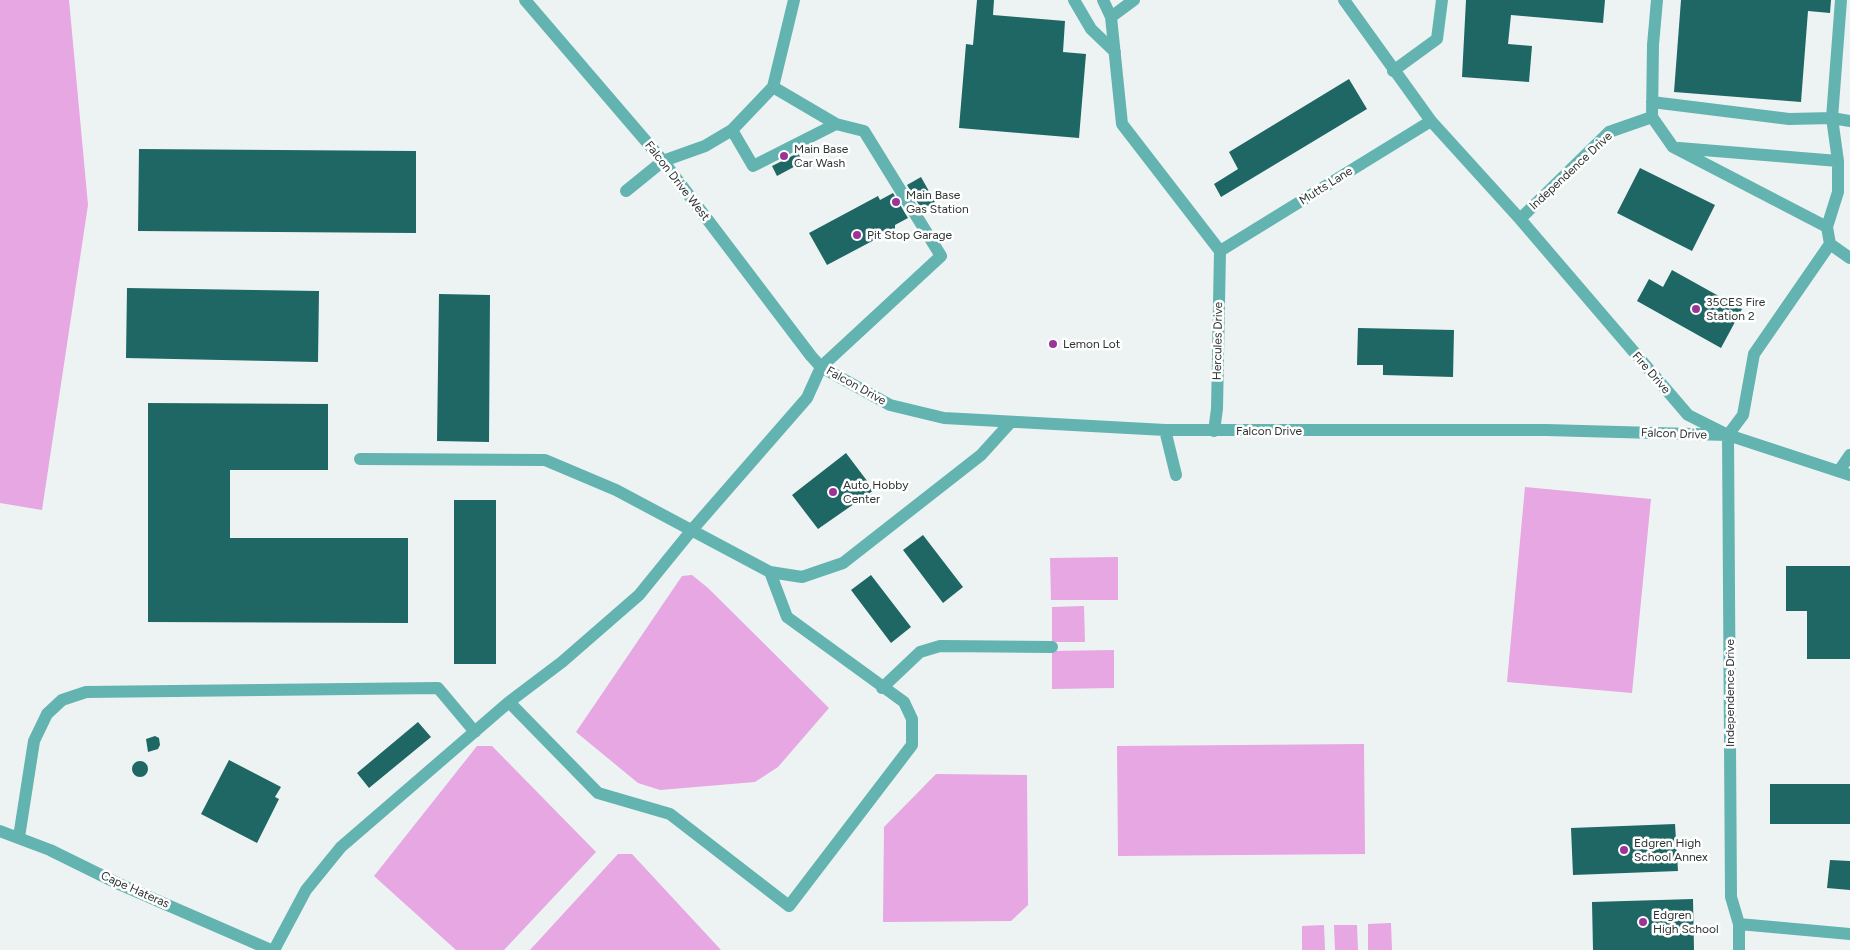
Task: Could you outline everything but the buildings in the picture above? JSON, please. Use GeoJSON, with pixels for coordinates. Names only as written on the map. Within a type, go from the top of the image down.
{"type":"FeatureCollection","features":[{"type":"Feature","properties":{"kind":"street","name":"Falcon Drive West"},"geometry":{"type":"LineString","coordinates":[[525,0],[663,162],[811,356],[822,367]]}},
{"type":"Feature","properties":{"kind":"street"},"geometry":{"type":"LineString","coordinates":[[626,191],[663,162],[705,146],[732,130],[773,87],[794,0]]}},
{"type":"Feature","properties":{"kind":"street"},"geometry":{"type":"LineString","coordinates":[[1074,0],[1091,29],[1115,52]]}},
{"type":"Feature","properties":{"kind":"street"},"geometry":{"type":"LineString","coordinates":[[1103,0],[1111,17],[1122,124],[1220,251]]}},
{"type":"Feature","properties":{"kind":"street"},"geometry":{"type":"LineString","coordinates":[[1111,17],[1134,0]]}},
{"type":"Feature","properties":{"kind":"street","name":"Fire Drive"},"geometry":{"type":"LineString","coordinates":[[1344,0],[1393,71],[1431,121],[1520,219],[1688,415],[1728,435]]}},
{"type":"Feature","properties":{"kind":"street"},"geometry":{"type":"LineString","coordinates":[[1393,71],[1437,39],[1442,0]]}},
{"type":"Feature","properties":{"kind":"street"},"geometry":{"type":"LineString","coordinates":[[1657,0],[1652,117],[1673,147],[1827,226]]}},
{"type":"Feature","properties":{"kind":"street"},"geometry":{"type":"LineString","coordinates":[[1840,0],[1832,118],[1838,162],[1838,192],[1827,226],[1830,244],[1754,354],[1743,415],[1728,435],[1844,473],[1850,455]]}},
{"type":"Feature","properties":{"kind":"street"},"geometry":{"type":"LineString","coordinates":[[273,950],[306,890],[341,847],[509,702],[562,662],[639,595],[691,531],[807,398],[822,367],[941,256],[864,131],[836,124],[773,87]]}},
{"type":"Feature","properties":{"kind":"street"},"geometry":{"type":"LineString","coordinates":[[1652,102],[1789,119],[1832,118],[1850,121]]}},
{"type":"Feature","properties":{"kind":"street","name":"Independence Drive"},"geometry":{"type":"LineString","coordinates":[[1520,219],[1609,132],[1652,117]]}},
{"type":"Feature","properties":{"kind":"street","name":"Mutts Lane"},"geometry":{"type":"LineString","coordinates":[[1220,251],[1431,121]]}},
{"type":"Feature","properties":{"kind":"street"},"geometry":{"type":"LineString","coordinates":[[732,130],[753,166],[836,124]]}},
{"type":"Feature","properties":{"kind":"street"},"geometry":{"type":"LineString","coordinates":[[1673,147],[1838,162]]}},
{"type":"Feature","properties":{"kind":"street"},"geometry":{"type":"LineString","coordinates":[[1830,244],[1850,258]]}},
{"type":"Feature","properties":{"kind":"street","name":"Hercules Drive"},"geometry":{"type":"LineString","coordinates":[[1214,431],[1217,409],[1220,251]]}},
{"type":"Feature","properties":{"kind":"street","name":"Falcon Drive"},"geometry":{"type":"LineString","coordinates":[[822,367],[890,405],[944,418],[1010,423],[1214,431],[1546,430],[1728,435]]}},
{"type":"Feature","properties":{"kind":"street"},"geometry":{"type":"LineString","coordinates":[[360,459],[544,460],[616,490],[770,572],[802,577],[844,563],[982,455],[1010,423]]}},
{"type":"Feature","properties":{"kind":"street"},"geometry":{"type":"LineString","coordinates":[[1165,430],[1176,475]]}},
{"type":"Feature","properties":{"kind":"street","name":"Independence Drive"},"geometry":{"type":"LineString","coordinates":[[1728,435],[1731,897],[1739,924],[1739,950]]}},
{"type":"Feature","properties":{"kind":"street"},"geometry":{"type":"LineString","coordinates":[[509,702],[598,793],[670,814],[789,906],[912,745],[912,719],[904,702],[882,688],[787,617],[770,572]]}},
{"type":"Feature","properties":{"kind":"street"},"geometry":{"type":"LineString","coordinates":[[882,688],[920,652],[940,646],[1052,647]]}},
{"type":"Feature","properties":{"kind":"street"},"geometry":{"type":"LineString","coordinates":[[19,837],[34,741],[47,714],[62,700],[86,692],[438,688],[475,732]]}},
{"type":"Feature","properties":{"kind":"street","name":"Cape Hateras"},"geometry":{"type":"LineString","coordinates":[[0,831],[19,837],[119,884],[273,950]]}},
{"type":"Feature","properties":{"kind":"street"},"geometry":{"type":"LineString","coordinates":[[1739,924],[1850,934]]}},
{"type":"Feature","properties":{"kind":"shaded area"},"geometry":{"type":"Polygon","coordinates":[[[0,0],[69,0],[88,205],[42,510],[0,503],[0,0]]]}},
{"type":"Feature","properties":{"kind":"shaded area"},"geometry":{"type":"Polygon","coordinates":[[[1525,487],[1651,499],[1632,693],[1507,682],[1525,487]]]}},
{"type":"Feature","properties":{"kind":"shaded area"},"geometry":{"type":"Polygon","coordinates":[[[1118,557],[1118,600],[1051,600],[1050,558],[1118,557]]]}},
{"type":"Feature","properties":{"kind":"shaded area"},"geometry":{"type":"Polygon","coordinates":[[[692,575],[708,588],[829,708],[778,767],[755,782],[660,790],[638,783],[576,732],[682,576],[692,575]]]}},
{"type":"Feature","properties":{"kind":"shaded area"},"geometry":{"type":"Polygon","coordinates":[[[1084,606],[1085,642],[1052,642],[1052,607],[1084,606]]]}},
{"type":"Feature","properties":{"kind":"shaded area"},"geometry":{"type":"Polygon","coordinates":[[[1114,650],[1114,688],[1052,689],[1052,651],[1114,650]]]}},
{"type":"Feature","properties":{"kind":"shaded area"},"geometry":{"type":"Polygon","coordinates":[[[1364,744],[1365,854],[1118,856],[1117,746],[1364,744]]]}},
{"type":"Feature","properties":{"kind":"shaded area"},"geometry":{"type":"Polygon","coordinates":[[[477,746],[492,746],[596,852],[504,950],[456,950],[374,876],[477,746]]]}},
{"type":"Feature","properties":{"kind":"shaded area"},"geometry":{"type":"Polygon","coordinates":[[[936,774],[1027,775],[1028,905],[1011,921],[883,922],[884,827],[936,774]]]}},
{"type":"Feature","properties":{"kind":"shaded area"},"geometry":{"type":"Polygon","coordinates":[[[618,854],[632,854],[721,950],[530,950],[618,854]]]}},
{"type":"Feature","properties":{"kind":"shaded area"},"geometry":{"type":"Polygon","coordinates":[[[1391,923],[1392,950],[1368,950],[1368,924],[1391,923]]]}},
{"type":"Feature","properties":{"kind":"shaded area"},"geometry":{"type":"Polygon","coordinates":[[[1324,925],[1325,950],[1302,950],[1302,926],[1324,925]]]}},
{"type":"Feature","properties":{"kind":"shaded area"},"geometry":{"type":"Polygon","coordinates":[[[1334,925],[1357,925],[1358,950],[1335,950],[1334,925]]]}},
{"type":"Feature","properties":{"kind":"place","name":"Main Base Car Wash"},"geometry":{"type":"Point","coordinates":[784,156]}},
{"type":"Feature","properties":{"kind":"place","name":"Main Base Gas Station"},"geometry":{"type":"Point","coordinates":[896,202]}},
{"type":"Feature","properties":{"kind":"place","name":"Pit Stop Garage"},"geometry":{"type":"Point","coordinates":[857,235]}},
{"type":"Feature","properties":{"kind":"place","name":"35CES Fire Station 2"},"geometry":{"type":"Point","coordinates":[1696,309]}},
{"type":"Feature","properties":{"kind":"place","name":"Lemon Lot"},"geometry":{"type":"Point","coordinates":[1053,344]}},
{"type":"Feature","properties":{"kind":"place","name":"Auto Hobby Center"},"geometry":{"type":"Point","coordinates":[833,492]}},
{"type":"Feature","properties":{"kind":"place","name":"Edgren High School Annex"},"geometry":{"type":"Point","coordinates":[1624,850]}},
{"type":"Feature","properties":{"kind":"place","name":"Edgren High School"},"geometry":{"type":"Point","coordinates":[1643,922]}}]}
